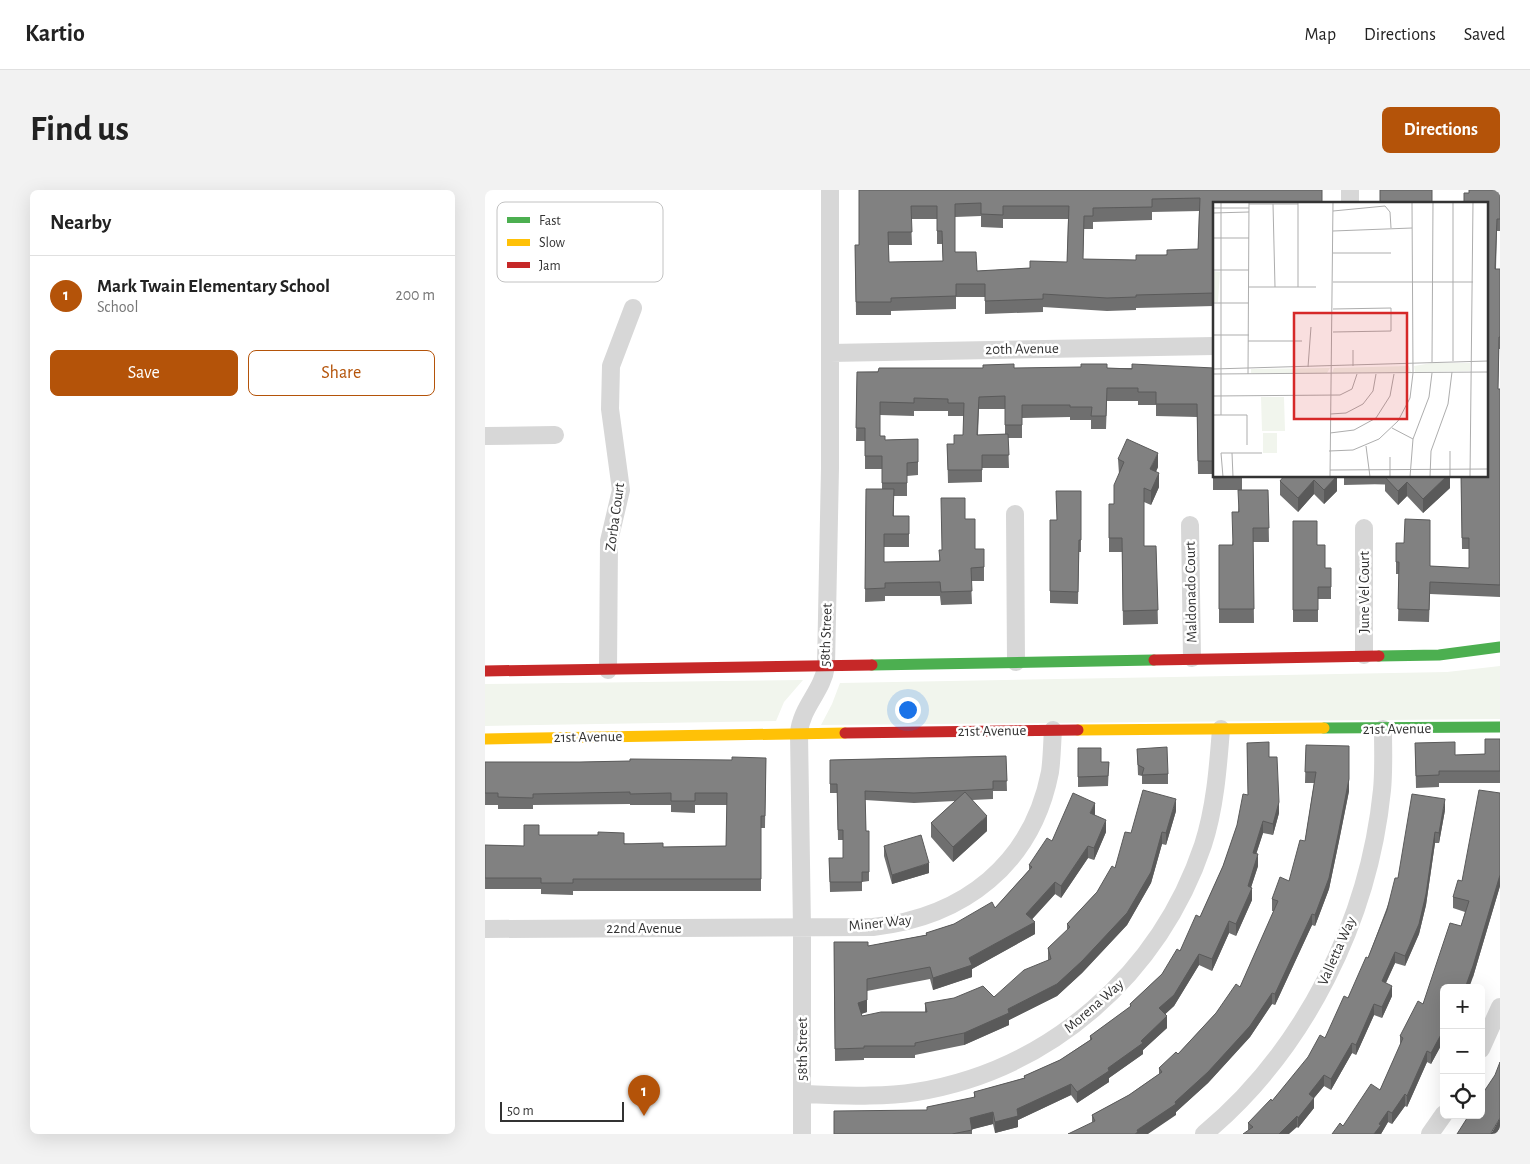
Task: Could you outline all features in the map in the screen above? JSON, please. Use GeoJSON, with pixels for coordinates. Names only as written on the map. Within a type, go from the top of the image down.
{"type":"FeatureCollection","features":[{"type":"Feature","properties":{"kind":"street","name":"58th Street"},"geometry":{"type":"LineString","coordinates":[[802,1134],[802,928],[799,733],[801,718],[823,683],[826,666],[830,468],[830,190]]}},
{"type":"Feature","properties":{"kind":"street","name":"Zorba Court"},"geometry":{"type":"LineString","coordinates":[[608,670],[609,541],[621,490],[610,409],[611,366],[633,308]]}},
{"type":"Feature","properties":{"kind":"street","name":"20th Avenue"},"geometry":{"type":"LineString","coordinates":[[830,353],[1213,346]]}},
{"type":"Feature","properties":{"kind":"street"},"geometry":{"type":"LineString","coordinates":[[485,436],[555,435]]}},
{"type":"Feature","properties":{"kind":"street"},"geometry":{"type":"LineString","coordinates":[[1015,514],[1016,662]]}},
{"type":"Feature","properties":{"kind":"street","name":"Maldonado Court"},"geometry":{"type":"LineString","coordinates":[[1190,525],[1192,658]]}},
{"type":"Feature","properties":{"kind":"street","name":"June Vel Court"},"geometry":{"type":"LineString","coordinates":[[1364,528],[1364,655]]}},
{"type":"Feature","properties":{"kind":"street"},"geometry":{"type":"LineString","coordinates":[[485,671],[1439,655],[1500,647]]}},
{"type":"Feature","properties":{"kind":"street","name":"21st Avenue"},"geometry":{"type":"LineString","coordinates":[[485,739],[799,733],[1500,727]]}},
{"type":"Feature","properties":{"kind":"street","name":"Morena Way"},"geometry":{"type":"LineString","coordinates":[[803,1094],[873,1096],[915,1092],[952,1084],[988,1073],[1039,1049],[1071,1028],[1099,1005],[1146,954],[1171,918],[1188,885],[1203,844],[1211,813],[1221,729]]}},
{"type":"Feature","properties":{"kind":"street","name":"Valletta Way"},"geometry":{"type":"LineString","coordinates":[[1204,1134],[1247,1093],[1282,1050],[1312,1004],[1348,931],[1363,888],[1376,834],[1382,789],[1383,729]]}},
{"type":"Feature","properties":{"kind":"street","name":"Miner Way"},"geometry":{"type":"LineString","coordinates":[[802,928],[873,927],[899,924],[926,917],[973,894],[1006,863],[1022,842],[1035,819],[1050,770],[1053,730]]}},
{"type":"Feature","properties":{"kind":"street","name":"22nd Avenue"},"geometry":{"type":"LineString","coordinates":[[485,929],[802,928]]}},
{"type":"Feature","properties":{"kind":"street"},"geometry":{"type":"LineString","coordinates":[[1485,1040],[1500,1007]]}},
{"type":"Feature","properties":{"kind":"street"},"geometry":{"type":"LineString","coordinates":[[1430,1134],[1440,1119]]}},
{"type":"Feature","properties":{"kind":"shaded area"},"geometry":{"type":"Polygon","coordinates":[[[1500,666],[1500,719],[821,725],[840,683],[1447,672],[1500,666]]]}},
{"type":"Feature","properties":{"kind":"shaded area"},"geometry":{"type":"Polygon","coordinates":[[[803,680],[784,702],[776,721],[485,726],[485,684],[803,680]]]}},
{"type":"Feature","properties":{"kind":"building"},"geometry":{"type":"Polygon","coordinates":[[[859,190],[1322,190],[1322,202],[1213,202],[1213,293],[1136,295],[1136,297],[1107,298],[1043,294],[1043,299],[985,301],[985,284],[956,284],[956,296],[891,298],[891,302],[856,302],[855,245],[859,245],[859,190]],[[1200,198],[1152,199],[1152,207],[1093,208],[1093,216],[1084,216],[1083,259],[1136,260],[1136,255],[1167,255],[1167,250],[1198,249],[1200,198]],[[981,203],[955,204],[955,252],[976,252],[977,271],[1030,268],[1030,261],[1067,262],[1069,206],[1003,206],[1003,215],[981,214],[981,203]],[[911,206],[912,232],[888,232],[889,262],[943,261],[942,231],[937,231],[937,206],[911,206]]]}},
{"type":"Feature","properties":{"kind":"building"},"geometry":{"type":"Polygon","coordinates":[[[1380,190],[1432,190],[1432,202],[1380,202],[1380,190]]]}},
{"type":"Feature","properties":{"kind":"building"},"geometry":{"type":"Polygon","coordinates":[[[1469,190],[1500,190],[1500,219],[1497,219],[1495,269],[1500,269],[1498,389],[1500,389],[1500,585],[1430,582],[1429,610],[1398,609],[1399,562],[1396,562],[1396,543],[1404,543],[1405,519],[1430,520],[1430,566],[1469,568],[1469,538],[1462,538],[1461,478],[1487,478],[1487,202],[1464,202],[1464,193],[1469,193],[1469,190]]]}},
{"type":"Feature","properties":{"kind":"building"},"geometry":{"type":"Polygon","coordinates":[[[1014,364],[1014,368],[1081,367],[1081,364],[1107,364],[1107,368],[1132,369],[1132,364],[1213,368],[1213,461],[1198,461],[1197,404],[1156,404],[1156,392],[1138,392],[1138,388],[1107,388],[1106,416],[1091,416],[1092,407],[1022,405],[1022,425],[1005,425],[1005,396],[979,397],[977,435],[1008,434],[1009,455],[982,455],[982,470],[948,470],[947,444],[954,444],[954,435],[963,435],[964,403],[948,403],[948,399],[914,398],[914,403],[880,402],[880,436],[885,436],[885,440],[918,439],[918,462],[907,463],[907,483],[882,483],[882,456],[865,456],[865,428],[856,428],[857,372],[878,372],[879,368],[983,368],[983,365],[1014,364]]]}},
{"type":"Feature","properties":{"kind":"building"},"geometry":{"type":"Polygon","coordinates":[[[1127,439],[1158,453],[1150,469],[1159,473],[1151,491],[1144,488],[1144,546],[1156,546],[1158,610],[1123,611],[1122,538],[1109,538],[1109,504],[1114,504],[1114,485],[1124,462],[1118,459],[1127,439]]]}},
{"type":"Feature","properties":{"kind":"building"},"geometry":{"type":"Polygon","coordinates":[[[1282,478],[1335,478],[1324,490],[1314,480],[1298,498],[1280,481],[1282,478]]]}},
{"type":"Feature","properties":{"kind":"building"},"geometry":{"type":"Polygon","coordinates":[[[1386,478],[1445,478],[1423,499],[1407,482],[1398,491],[1386,478]]]}},
{"type":"Feature","properties":{"kind":"building"},"geometry":{"type":"Polygon","coordinates":[[[866,489],[894,489],[893,516],[909,516],[909,534],[884,534],[884,562],[940,561],[939,550],[942,550],[941,498],[965,498],[965,519],[975,519],[975,549],[984,549],[984,567],[971,568],[972,591],[941,592],[940,582],[885,583],[885,588],[865,589],[866,489]]]}},
{"type":"Feature","properties":{"kind":"building"},"geometry":{"type":"Polygon","coordinates":[[[1238,490],[1268,490],[1269,528],[1253,528],[1254,609],[1219,609],[1219,545],[1233,545],[1232,512],[1239,512],[1238,490]]]}},
{"type":"Feature","properties":{"kind":"building"},"geometry":{"type":"Polygon","coordinates":[[[1056,491],[1081,491],[1078,592],[1050,591],[1050,520],[1057,520],[1056,491]]]}},
{"type":"Feature","properties":{"kind":"building"},"geometry":{"type":"Polygon","coordinates":[[[1293,521],[1317,521],[1317,545],[1325,545],[1325,568],[1331,568],[1331,587],[1318,587],[1318,610],[1293,610],[1293,521]]]}},
{"type":"Feature","properties":{"kind":"building"},"geometry":{"type":"Polygon","coordinates":[[[1485,739],[1500,739],[1500,771],[1439,771],[1439,775],[1416,776],[1415,743],[1455,742],[1455,755],[1485,754],[1485,739]]]}},
{"type":"Feature","properties":{"kind":"building"},"geometry":{"type":"Polygon","coordinates":[[[1269,742],[1269,757],[1277,757],[1279,802],[1273,824],[1263,821],[1253,853],[1258,854],[1248,886],[1252,888],[1236,924],[1229,921],[1212,959],[1199,954],[1174,995],[1159,1008],[1167,1016],[1141,1041],[1143,1043],[1108,1068],[1109,1071],[1077,1092],[1071,1084],[1017,1109],[1018,1116],[995,1122],[993,1112],[970,1118],[972,1130],[952,1134],[834,1134],[834,1111],[927,1110],[927,1107],[975,1097],[974,1092],[1025,1078],[1024,1076],[1060,1060],[1092,1039],[1090,1036],[1131,1006],[1130,1004],[1162,974],[1177,949],[1180,951],[1196,915],[1200,917],[1223,866],[1237,825],[1243,794],[1248,795],[1247,743],[1269,742]]]}},
{"type":"Feature","properties":{"kind":"building"},"geometry":{"type":"Polygon","coordinates":[[[1306,745],[1349,746],[1349,779],[1329,878],[1315,915],[1312,914],[1275,994],[1272,993],[1250,1026],[1208,1072],[1175,1102],[1176,1104],[1137,1130],[1138,1132],[1135,1134],[1068,1134],[1095,1121],[1092,1115],[1129,1095],[1162,1072],[1159,1068],[1176,1052],[1178,1054],[1216,1013],[1236,984],[1240,987],[1278,901],[1272,899],[1280,877],[1289,881],[1300,840],[1305,841],[1316,772],[1305,772],[1306,745]]]}},
{"type":"Feature","properties":{"kind":"building"},"geometry":{"type":"Polygon","coordinates":[[[1167,747],[1168,774],[1142,775],[1144,768],[1138,765],[1137,749],[1167,747]]]}},
{"type":"Feature","properties":{"kind":"building"},"geometry":{"type":"Polygon","coordinates":[[[1078,748],[1101,748],[1101,762],[1109,762],[1108,776],[1078,777],[1078,748]]]}},
{"type":"Feature","properties":{"kind":"building"},"geometry":{"type":"Polygon","coordinates":[[[1006,756],[1007,781],[993,781],[993,789],[914,793],[865,791],[866,831],[869,831],[869,872],[862,872],[862,882],[830,882],[829,858],[843,858],[843,830],[838,830],[837,784],[830,784],[830,760],[1006,756]]]}},
{"type":"Feature","properties":{"kind":"building"},"geometry":{"type":"Polygon","coordinates":[[[732,757],[766,758],[765,816],[761,816],[761,879],[573,879],[573,883],[541,883],[541,878],[485,878],[485,845],[524,846],[524,825],[539,825],[539,835],[598,835],[598,832],[624,833],[624,844],[663,843],[663,847],[726,846],[727,793],[695,793],[695,801],[671,801],[671,793],[630,794],[630,792],[533,794],[533,798],[498,797],[498,793],[485,793],[485,762],[630,761],[630,759],[732,760],[732,757]]]}},
{"type":"Feature","properties":{"kind":"building"},"geometry":{"type":"Polygon","coordinates":[[[1143,790],[1176,799],[1166,833],[1162,832],[1151,872],[1127,913],[1082,961],[1057,984],[1008,1009],[1009,1013],[964,1033],[915,1043],[915,1046],[864,1046],[864,1048],[835,1049],[834,942],[868,942],[868,946],[927,935],[926,933],[954,924],[992,902],[995,908],[1032,867],[1029,865],[1047,838],[1052,841],[1073,793],[1095,803],[1090,813],[1106,820],[1094,848],[1088,846],[1061,886],[1055,882],[1026,914],[1035,922],[969,958],[972,965],[933,978],[930,967],[867,979],[867,1000],[858,1003],[862,1016],[881,1012],[927,1012],[925,1003],[954,998],[983,986],[994,997],[1024,970],[1051,959],[1048,948],[1070,927],[1067,924],[1097,892],[1112,866],[1115,868],[1125,832],[1131,833],[1143,790]]]}},
{"type":"Feature","properties":{"kind":"building"},"geometry":{"type":"Polygon","coordinates":[[[1479,790],[1500,793],[1500,875],[1466,984],[1440,984],[1440,1036],[1431,1053],[1427,1051],[1407,1096],[1405,1094],[1392,1113],[1388,1111],[1374,1134],[1332,1134],[1340,1123],[1343,1126],[1371,1084],[1380,1090],[1403,1038],[1400,1036],[1418,1001],[1423,1004],[1450,923],[1461,926],[1469,901],[1453,897],[1458,880],[1462,881],[1479,790]]]}},
{"type":"Feature","properties":{"kind":"building"},"geometry":{"type":"Polygon","coordinates":[[[965,792],[987,816],[953,847],[931,823],[965,792]]]}},
{"type":"Feature","properties":{"kind":"building"},"geometry":{"type":"Polygon","coordinates":[[[1412,794],[1445,799],[1439,833],[1435,832],[1426,894],[1419,924],[1405,956],[1395,952],[1382,981],[1392,986],[1382,1007],[1374,1004],[1356,1045],[1352,1043],[1331,1079],[1324,1075],[1309,1094],[1314,1098],[1298,1118],[1297,1116],[1279,1134],[1243,1134],[1253,1127],[1248,1123],[1271,1099],[1272,1101],[1308,1057],[1320,1035],[1325,1038],[1344,996],[1348,998],[1366,957],[1368,958],[1387,910],[1395,878],[1398,878],[1412,794]]]}},
{"type":"Feature","properties":{"kind":"building"},"geometry":{"type":"Polygon","coordinates":[[[921,835],[929,863],[892,875],[884,846],[921,835]]]}},
{"type":"Feature","properties":{"kind":"building"},"geometry":{"type":"Polygon","coordinates":[[[1500,1062],[1500,1118],[1492,1134],[1457,1134],[1466,1119],[1485,1119],[1485,1090],[1495,1075],[1500,1062]]]}},
{"type":"Feature","properties":{"kind":"traffic: fast"},"geometry":{"type":"LineString","coordinates":[[1379,656],[1439,655],[1500,647]]}},
{"type":"Feature","properties":{"kind":"traffic: fast"},"geometry":{"type":"LineString","coordinates":[[872,665],[1154,660]]}},
{"type":"Feature","properties":{"kind":"traffic: fast"},"geometry":{"type":"LineString","coordinates":[[1324,728],[1500,727]]}},
{"type":"Feature","properties":{"kind":"traffic: slow"},"geometry":{"type":"LineString","coordinates":[[1078,730],[1324,728]]}},
{"type":"Feature","properties":{"kind":"traffic: slow"},"geometry":{"type":"LineString","coordinates":[[485,739],[845,733]]}},
{"type":"Feature","properties":{"kind":"traffic: jam"},"geometry":{"type":"LineString","coordinates":[[1154,660],[1379,656]]}},
{"type":"Feature","properties":{"kind":"traffic: jam"},"geometry":{"type":"LineString","coordinates":[[485,671],[872,665]]}},
{"type":"Feature","properties":{"kind":"traffic: jam"},"geometry":{"type":"LineString","coordinates":[[845,733],[1078,730]]}},
{"type":"Feature","properties":{"kind":"place","name":"Mark Twain Elementary School"},"geometry":{"type":"Point","coordinates":[644,1116]}}]}
